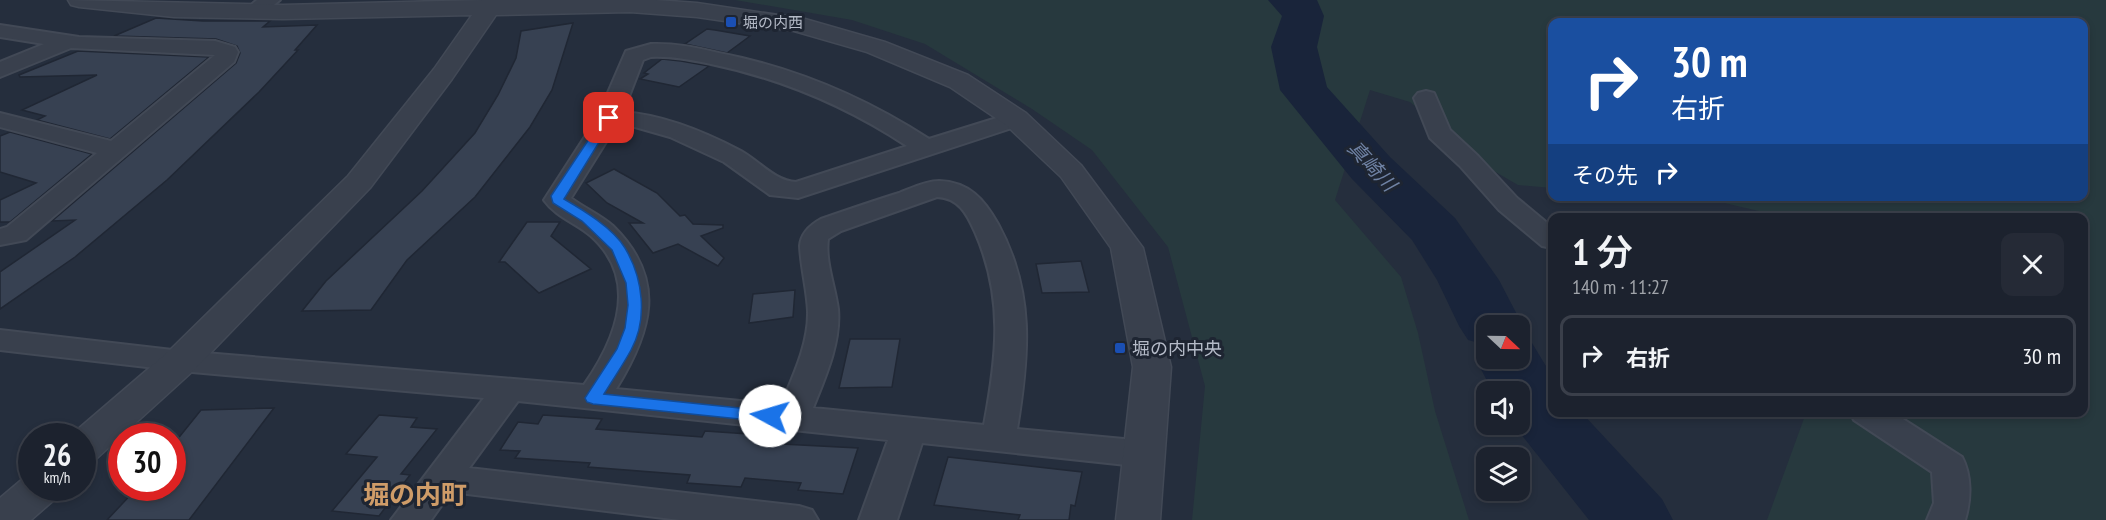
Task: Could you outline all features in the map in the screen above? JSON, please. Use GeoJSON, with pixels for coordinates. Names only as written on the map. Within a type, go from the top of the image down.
{"type":"FeatureCollection","features":[{"type":"Feature","properties":{"kind":"street"},"geometry":{"type":"LineString","coordinates":[[80,0],[174,10],[261,6],[493,3],[630,5],[697,10],[798,24],[876,47],[959,81],[1016,119],[1071,171],[1127,248],[1152,367],[1138,520]]}},
{"type":"Feature","properties":{"kind":"street"},"geometry":{"type":"LineString","coordinates":[[96,437],[182,361],[358,182],[443,74],[493,3]]}},
{"type":"Feature","properties":{"kind":"street"},"geometry":{"type":"LineString","coordinates":[[0,31],[70,42],[127,46],[215,47],[227,52],[226,57],[16,234],[0,237]]}},
{"type":"Feature","properties":{"kind":"street"},"geometry":{"type":"LineString","coordinates":[[0,45],[24,36]]}},
{"type":"Feature","properties":{"kind":"street"},"geometry":{"type":"LineString","coordinates":[[0,70],[70,42]]}},
{"type":"Feature","properties":{"kind":"street"},"geometry":{"type":"LineString","coordinates":[[593,398],[624,349],[632,328],[635,305],[633,283],[619,248],[587,218],[557,200],[609,118],[634,56],[657,50],[686,53],[758,67],[831,92],[865,109],[926,148]]}},
{"type":"Feature","properties":{"kind":"street"},"geometry":{"type":"LineString","coordinates":[[1426,98],[1439,133],[1470,161],[1508,204],[1548,237]]}},
{"type":"Feature","properties":{"kind":"street"},"geometry":{"type":"LineString","coordinates":[[609,118],[637,120],[661,126],[707,143],[733,157],[771,184],[788,190],[798,190],[1016,119]]}},
{"type":"Feature","properties":{"kind":"street"},"geometry":{"type":"LineString","coordinates":[[0,120],[115,150]]}},
{"type":"Feature","properties":{"kind":"street"},"geometry":{"type":"LineString","coordinates":[[792,418],[818,347],[823,318],[813,247],[817,235],[831,225],[935,189],[946,189],[965,195],[978,211],[996,245],[1008,282],[1012,323],[1012,367],[998,439]]}},
{"type":"Feature","properties":{"kind":"street"},"geometry":{"type":"LineString","coordinates":[[0,340],[182,361],[509,389],[1145,454]]}},
{"type":"Feature","properties":{"kind":"street"},"geometry":{"type":"LineString","coordinates":[[410,520],[509,389]]}},
{"type":"Feature","properties":{"kind":"street"},"geometry":{"type":"LineString","coordinates":[[1874,417],[1949,466],[1952,503],[1946,520]]}},
{"type":"Feature","properties":{"kind":"street"},"geometry":{"type":"LineString","coordinates":[[878,520],[909,430]]}},
{"type":"Feature","properties":{"kind":"street"},"geometry":{"type":"LineString","coordinates":[[441,478],[650,512],[799,520]]}},
{"type":"Feature","properties":{"kind":"street"},"geometry":{"type":"LineString","coordinates":[[3,520],[25,501]]}},
{"type":"Feature","properties":{"kind":"shaded area"},"geometry":{"type":"Polygon","coordinates":[[[735,0],[2106,0],[2106,520],[1767,520],[1805,417],[2088,417],[2088,213],[1767,213],[1716,201],[2088,201],[2088,18],[1548,18],[1548,188],[1518,185],[1492,170],[1410,102],[1370,90],[1335,200],[1401,277],[1418,333],[1435,411],[1469,520],[1192,520],[1205,386],[1168,247],[1092,150],[1032,109],[925,44],[852,20],[735,0]]]}},
{"type":"Feature","properties":{"kind":"building"},"geometry":{"type":"Polygon","coordinates":[[[156,18],[270,21],[263,27],[317,25],[295,50],[298,50],[259,92],[167,180],[75,257],[0,309],[0,272],[75,220],[52,221],[236,63],[240,53],[237,46],[216,39],[114,36],[156,18]]]}},
{"type":"Feature","properties":{"kind":"building"},"geometry":{"type":"Polygon","coordinates":[[[573,23],[552,90],[530,127],[475,197],[407,260],[371,310],[302,311],[326,281],[422,191],[475,133],[498,95],[516,58],[521,31],[573,23]]]}},
{"type":"Feature","properties":{"kind":"building"},"geometry":{"type":"Polygon","coordinates":[[[707,29],[750,36],[727,53],[685,44],[707,29]]]}},
{"type":"Feature","properties":{"kind":"building"},"geometry":{"type":"Polygon","coordinates":[[[78,51],[209,57],[110,139],[37,120],[45,116],[22,110],[97,75],[20,77],[19,75],[78,51]]]}},
{"type":"Feature","properties":{"kind":"building"},"geometry":{"type":"Polygon","coordinates":[[[662,59],[709,66],[679,87],[640,79],[662,59]]]}},
{"type":"Feature","properties":{"kind":"building"},"geometry":{"type":"Polygon","coordinates":[[[10,132],[92,154],[10,222],[0,222],[0,200],[36,183],[0,172],[0,136],[10,132]]]}},
{"type":"Feature","properties":{"kind":"building"},"geometry":{"type":"Polygon","coordinates":[[[614,169],[657,193],[680,216],[685,215],[693,224],[723,225],[723,228],[701,236],[724,258],[718,266],[678,244],[653,253],[629,223],[643,223],[607,203],[586,183],[614,169]]]}},
{"type":"Feature","properties":{"kind":"building"},"geometry":{"type":"Polygon","coordinates":[[[527,222],[560,222],[551,236],[591,269],[539,293],[505,262],[499,262],[527,222]]]}},
{"type":"Feature","properties":{"kind":"building"},"geometry":{"type":"Polygon","coordinates":[[[1081,261],[1089,292],[1042,293],[1036,264],[1081,261]]]}},
{"type":"Feature","properties":{"kind":"building"},"geometry":{"type":"Polygon","coordinates":[[[795,290],[793,317],[749,323],[753,294],[795,290]]]}},
{"type":"Feature","properties":{"kind":"building"},"geometry":{"type":"Polygon","coordinates":[[[850,339],[900,339],[892,387],[839,388],[850,339]]]}},
{"type":"Feature","properties":{"kind":"building"},"geometry":{"type":"Polygon","coordinates":[[[274,408],[189,520],[107,520],[125,501],[186,501],[186,429],[201,410],[274,408]]]}},
{"type":"Feature","properties":{"kind":"building"},"geometry":{"type":"Polygon","coordinates":[[[379,415],[417,418],[411,427],[437,429],[401,474],[410,475],[379,516],[332,511],[377,457],[346,454],[379,415]]]}},
{"type":"Feature","properties":{"kind":"building"},"geometry":{"type":"Polygon","coordinates":[[[543,415],[602,419],[596,429],[702,437],[705,431],[763,435],[760,443],[858,448],[843,494],[798,490],[801,483],[745,478],[741,487],[687,483],[690,475],[588,467],[590,463],[515,458],[520,451],[500,450],[518,422],[538,424],[543,415]]]}},
{"type":"Feature","properties":{"kind":"building"},"geometry":{"type":"Polygon","coordinates":[[[948,457],[1082,472],[1075,506],[1071,505],[1069,520],[1018,520],[1020,515],[934,505],[948,457]]]}},
{"type":"Feature","properties":{"kind":"waterway","name":"真崎川"},"geometry":{"type":"LineString","coordinates":[[1289,0],[1300,6],[1303,16],[1294,47],[1304,90],[1371,168],[1435,230],[1468,280],[1486,315]]}},
{"type":"Feature","properties":{"kind":"waterway","name":"真崎川"},"geometry":{"type":"LineString","coordinates":[[1514,369],[1549,423],[1634,520]]}},
{"type":"Feature","properties":{"kind":"place","name":"堀の内西"},"geometry":{"type":"Point","coordinates":[731,22]}},
{"type":"Feature","properties":{"kind":"place","name":"堀の内中央"},"geometry":{"type":"Point","coordinates":[1120,348]}},
{"type":"Feature","properties":{"kind":"district","name":"堀の内町"},"geometry":{"type":"Point","coordinates":[415,494]}},
{"type":"Feature","properties":{"kind":"route"},"geometry":{"type":"LineString","coordinates":[[609,118],[557,200],[587,218],[619,248],[633,283],[635,305],[632,328],[624,349],[593,398],[770,416]]}}]}
